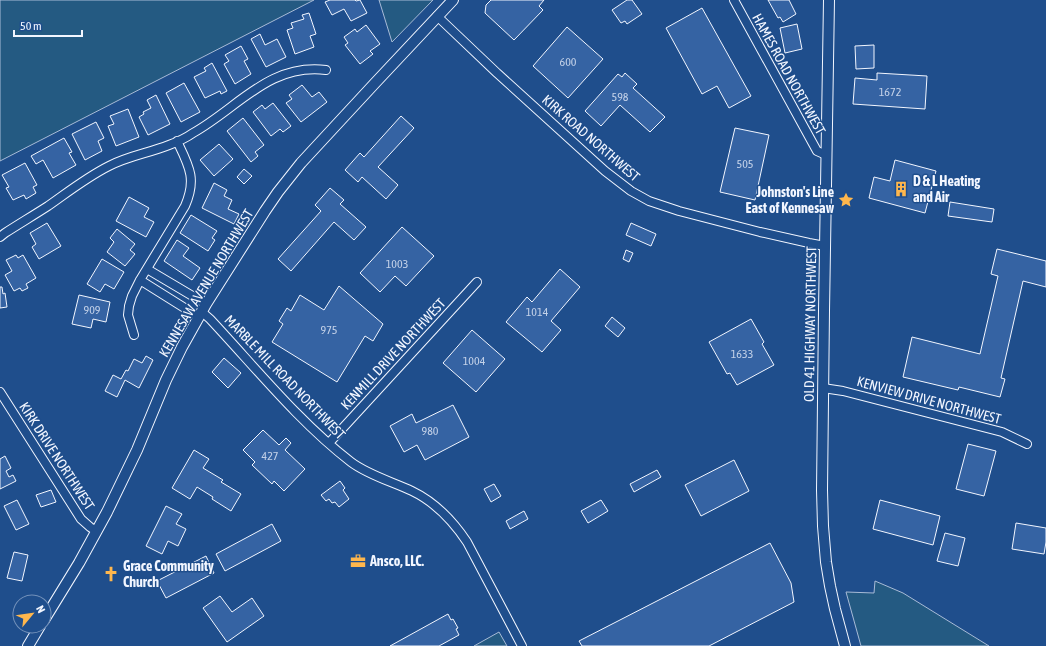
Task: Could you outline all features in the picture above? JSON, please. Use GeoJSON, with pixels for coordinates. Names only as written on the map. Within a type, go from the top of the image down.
{"type":"FeatureCollection","features":[{"type":"Feature","properties":{"kind":"street","name":"KENNESAW AVENUE NORTHWEST"},"geometry":{"type":"LineString","coordinates":[[52,607],[80,563],[124,478],[174,363],[202,311],[265,211],[296,169],[453,0]]}},
{"type":"Feature","properties":{"kind":"street","name":"HAMES ROAD NORTHWEST"},"geometry":{"type":"LineString","coordinates":[[734,0],[817,151],[826,155]]}},
{"type":"Feature","properties":{"kind":"street","name":"OLD 41 HIGHWAY NORTHWEST"},"geometry":{"type":"LineString","coordinates":[[829,0],[822,490],[826,562],[835,609],[845,646]]}},
{"type":"Feature","properties":{"kind":"street","name":"KIRK ROAD NORTHWEST"},"geometry":{"type":"LineString","coordinates":[[437,16],[497,73],[605,171],[631,191],[649,201],[675,210],[760,232],[825,246]]}},
{"type":"Feature","properties":{"kind":"street"},"geometry":{"type":"LineString","coordinates":[[0,237],[96,172],[123,160],[178,142],[206,126],[252,91],[272,80],[300,70],[326,70]]}},
{"type":"Feature","properties":{"kind":"street"},"geometry":{"type":"LineString","coordinates":[[134,335],[128,316],[129,306],[135,289],[185,206],[190,194],[190,169],[178,142]]}},
{"type":"Feature","properties":{"kind":"street"},"geometry":{"type":"LineString","coordinates":[[147,269],[202,311]]}},
{"type":"Feature","properties":{"kind":"street"},"geometry":{"type":"LineString","coordinates":[[140,280],[202,311]]}},
{"type":"Feature","properties":{"kind":"street","name":"KENMILL DRIVE NORTHWEST"},"geometry":{"type":"LineString","coordinates":[[329,443],[477,282]]}},
{"type":"Feature","properties":{"kind":"street","name":"MARBLE MILL ROAD NORTHWEST"},"geometry":{"type":"LineString","coordinates":[[202,311],[286,401],[329,443],[353,463],[420,495],[432,503],[445,515],[467,542],[522,646]]}},
{"type":"Feature","properties":{"kind":"street","name":"KENVIEW DRIVE NORTHWEST"},"geometry":{"type":"LineString","coordinates":[[823,388],[843,391],[995,430],[1027,444]]}},
{"type":"Feature","properties":{"kind":"street","name":"KIRK DRIVE NORTHWEST"},"geometry":{"type":"LineString","coordinates":[[0,392],[81,519],[96,532]]}},
{"type":"Feature","properties":{"kind":"street"},"geometry":{"type":"LineString","coordinates":[[28,646],[35,634]]}},
{"type":"Feature","properties":{"kind":"shaded area"},"geometry":{"type":"Polygon","coordinates":[[[0,0],[314,0],[0,161],[0,0]]]}},
{"type":"Feature","properties":{"kind":"shaded area"},"geometry":{"type":"Polygon","coordinates":[[[379,0],[433,0],[392,42],[379,0]]]}},
{"type":"Feature","properties":{"kind":"shaded area"},"geometry":{"type":"Polygon","coordinates":[[[875,581],[903,593],[989,646],[861,646],[846,592],[874,593],[875,581]]]}},
{"type":"Feature","properties":{"kind":"shaded area"},"geometry":{"type":"Polygon","coordinates":[[[499,632],[507,646],[474,646],[499,632]]]}},
{"type":"Feature","properties":{"kind":"building"},"geometry":{"type":"Polygon","coordinates":[[[330,0],[360,0],[367,13],[351,21],[344,9],[332,15],[325,2],[330,0]]]}},
{"type":"Feature","properties":{"kind":"building"},"geometry":{"type":"Polygon","coordinates":[[[491,0],[544,0],[539,6],[543,10],[514,40],[485,13],[486,5],[491,0]]]}},
{"type":"Feature","properties":{"kind":"building"},"geometry":{"type":"Polygon","coordinates":[[[627,0],[632,0],[642,14],[627,24],[625,21],[621,23],[612,10],[627,0]]]}},
{"type":"Feature","properties":{"kind":"building"},"geometry":{"type":"Polygon","coordinates":[[[768,0],[789,0],[796,14],[783,22],[780,17],[778,18],[768,0]]]}},
{"type":"Feature","properties":{"kind":"building"},"geometry":{"type":"Polygon","coordinates":[[[702,8],[751,96],[729,108],[717,86],[702,94],[666,28],[702,8]]]}},
{"type":"Feature","properties":{"kind":"building"},"geometry":{"type":"Polygon","coordinates":[[[309,13],[316,34],[310,36],[314,47],[295,54],[287,30],[293,28],[291,23],[304,19],[302,15],[309,13]]]}},
{"type":"Feature","properties":{"kind":"building"},"geometry":{"type":"Polygon","coordinates":[[[797,24],[802,49],[785,53],[780,28],[797,24]]]}},
{"type":"Feature","properties":{"kind":"building"},"geometry":{"type":"Polygon","coordinates":[[[366,25],[380,44],[370,51],[373,54],[360,64],[345,45],[348,43],[344,37],[355,29],[357,32],[366,25]]]}},
{"type":"Feature","properties":{"kind":"building"},"geometry":{"type":"Polygon","coordinates":[[[567,27],[603,59],[568,98],[533,66],[567,27]]]}},
{"type":"Feature","properties":{"kind":"building"},"geometry":{"type":"Polygon","coordinates":[[[260,34],[265,45],[277,39],[286,57],[266,67],[251,39],[260,34]]]}},
{"type":"Feature","properties":{"kind":"building"},"geometry":{"type":"Polygon","coordinates":[[[874,45],[874,68],[856,69],[855,46],[874,45]]]}},
{"type":"Feature","properties":{"kind":"building"},"geometry":{"type":"Polygon","coordinates":[[[241,46],[248,59],[244,61],[251,74],[235,84],[224,64],[229,61],[225,55],[241,46]]]}},
{"type":"Feature","properties":{"kind":"building"},"geometry":{"type":"Polygon","coordinates":[[[212,63],[227,91],[221,94],[220,91],[205,98],[194,77],[206,71],[204,68],[212,63]]]}},
{"type":"Feature","properties":{"kind":"building"},"geometry":{"type":"Polygon","coordinates":[[[625,73],[637,84],[633,88],[665,117],[650,132],[620,105],[601,126],[585,111],[618,74],[622,77],[625,73]]]}},
{"type":"Feature","properties":{"kind":"building"},"geometry":{"type":"Polygon","coordinates":[[[877,73],[927,76],[925,109],[853,104],[855,78],[877,80],[877,73]]]}},
{"type":"Feature","properties":{"kind":"building"},"geometry":{"type":"Polygon","coordinates":[[[184,83],[200,112],[181,122],[166,93],[184,83]]]}},
{"type":"Feature","properties":{"kind":"building"},"geometry":{"type":"Polygon","coordinates":[[[302,85],[312,97],[319,92],[327,102],[301,122],[286,103],[292,99],[289,95],[302,85]]]}},
{"type":"Feature","properties":{"kind":"building"},"geometry":{"type":"Polygon","coordinates":[[[156,95],[170,124],[148,135],[139,117],[144,114],[143,112],[151,108],[147,100],[156,95]]]}},
{"type":"Feature","properties":{"kind":"building"},"geometry":{"type":"Polygon","coordinates":[[[273,103],[291,126],[283,132],[280,129],[271,136],[253,112],[262,105],[265,109],[273,103]]]}},
{"type":"Feature","properties":{"kind":"building"},"geometry":{"type":"Polygon","coordinates":[[[128,109],[139,137],[116,146],[108,126],[114,124],[110,116],[128,109]]]}},
{"type":"Feature","properties":{"kind":"building"},"geometry":{"type":"Polygon","coordinates":[[[401,116],[414,128],[378,167],[398,185],[386,199],[362,177],[358,182],[345,170],[360,153],[364,157],[401,116]]]}},
{"type":"Feature","properties":{"kind":"building"},"geometry":{"type":"Polygon","coordinates":[[[243,118],[264,145],[255,152],[258,156],[251,162],[227,131],[243,118]]]}},
{"type":"Feature","properties":{"kind":"building"},"geometry":{"type":"Polygon","coordinates":[[[96,122],[104,138],[98,141],[102,151],[85,160],[72,134],[96,122]]]}},
{"type":"Feature","properties":{"kind":"building"},"geometry":{"type":"Polygon","coordinates":[[[735,128],[769,135],[755,200],[720,192],[735,128]]]}},
{"type":"Feature","properties":{"kind":"building"},"geometry":{"type":"Polygon","coordinates":[[[64,138],[72,152],[69,153],[76,165],[53,178],[43,160],[36,164],[31,156],[64,138]]]}},
{"type":"Feature","properties":{"kind":"building"},"geometry":{"type":"Polygon","coordinates":[[[219,144],[233,159],[214,176],[200,160],[219,144]]]}},
{"type":"Feature","properties":{"kind":"building","name":"D & L Heating and Air"},"geometry":{"type":"Polygon","coordinates":[[[895,160],[936,171],[925,213],[869,198],[874,177],[890,181],[895,160]]]}},
{"type":"Feature","properties":{"kind":"building"},"geometry":{"type":"Polygon","coordinates":[[[25,163],[37,185],[33,187],[36,193],[26,199],[24,195],[13,200],[6,188],[9,187],[2,175],[25,163]]]}},
{"type":"Feature","properties":{"kind":"building"},"geometry":{"type":"Polygon","coordinates":[[[244,169],[252,176],[244,184],[237,177],[244,169]]]}},
{"type":"Feature","properties":{"kind":"building"},"geometry":{"type":"Polygon","coordinates":[[[214,183],[227,190],[224,196],[232,200],[228,209],[239,214],[234,224],[202,208],[214,183]]]}},
{"type":"Feature","properties":{"kind":"building"},"geometry":{"type":"Polygon","coordinates":[[[330,188],[344,200],[340,204],[366,227],[354,240],[334,222],[291,271],[278,259],[321,211],[315,205],[330,188]]]}},
{"type":"Feature","properties":{"kind":"building"},"geometry":{"type":"Polygon","coordinates":[[[129,197],[149,208],[144,217],[154,222],[146,237],[116,221],[129,197]]]}},
{"type":"Feature","properties":{"kind":"building"},"geometry":{"type":"Polygon","coordinates":[[[950,202],[994,209],[992,222],[948,216],[950,202]]]}},
{"type":"Feature","properties":{"kind":"building"},"geometry":{"type":"Polygon","coordinates":[[[191,215],[217,231],[212,238],[215,240],[208,251],[180,233],[191,215]]]}},
{"type":"Feature","properties":{"kind":"building"},"geometry":{"type":"Polygon","coordinates":[[[47,223],[61,246],[39,259],[32,247],[36,244],[30,233],[47,223]]]}},
{"type":"Feature","properties":{"kind":"building"},"geometry":{"type":"Polygon","coordinates":[[[631,223],[656,234],[651,246],[626,235],[631,223]]]}},
{"type":"Feature","properties":{"kind":"building"},"geometry":{"type":"Polygon","coordinates":[[[402,227],[434,256],[406,286],[395,276],[380,292],[360,273],[402,227]]]}},
{"type":"Feature","properties":{"kind":"building"},"geometry":{"type":"Polygon","coordinates":[[[117,229],[135,244],[130,250],[135,254],[125,266],[107,252],[114,242],[110,238],[117,229]]]}},
{"type":"Feature","properties":{"kind":"building"},"geometry":{"type":"Polygon","coordinates":[[[177,240],[189,248],[183,256],[200,268],[192,280],[164,261],[177,240]]]}},
{"type":"Feature","properties":{"kind":"building"},"geometry":{"type":"Polygon","coordinates":[[[997,249],[1046,261],[1046,287],[1023,281],[1001,378],[1005,379],[1000,397],[959,387],[958,390],[903,377],[912,337],[980,354],[998,276],[991,274],[997,249]]]}},
{"type":"Feature","properties":{"kind":"building"},"geometry":{"type":"Polygon","coordinates":[[[626,250],[633,253],[629,262],[623,259],[626,250]]]}},
{"type":"Feature","properties":{"kind":"building"},"geometry":{"type":"Polygon","coordinates":[[[16,255],[18,258],[23,255],[36,278],[26,284],[28,288],[22,291],[20,288],[14,291],[5,275],[12,271],[6,260],[16,255]]]}},
{"type":"Feature","properties":{"kind":"building"},"geometry":{"type":"Polygon","coordinates":[[[102,259],[124,272],[114,289],[105,284],[100,292],[87,284],[102,259]]]}},
{"type":"Feature","properties":{"kind":"building"},"geometry":{"type":"Polygon","coordinates":[[[560,269],[580,287],[551,321],[561,330],[542,352],[506,322],[527,297],[532,302],[560,269]]]}},
{"type":"Feature","properties":{"kind":"building"},"geometry":{"type":"Polygon","coordinates":[[[339,286],[383,324],[373,341],[365,336],[337,382],[272,342],[283,324],[279,321],[287,308],[291,311],[300,295],[324,310],[339,286]]]}},
{"type":"Feature","properties":{"kind":"building"},"geometry":{"type":"Polygon","coordinates":[[[0,287],[2,287],[3,294],[5,293],[7,307],[0,308],[0,287]]]}},
{"type":"Feature","properties":{"kind":"building"},"geometry":{"type":"Polygon","coordinates":[[[79,295],[110,302],[106,322],[93,319],[91,328],[72,324],[79,295]]]}},
{"type":"Feature","properties":{"kind":"building"},"geometry":{"type":"Polygon","coordinates":[[[612,317],[625,328],[618,337],[605,326],[612,317]]]}},
{"type":"Feature","properties":{"kind":"building"},"geometry":{"type":"Polygon","coordinates":[[[751,319],[764,342],[762,344],[774,365],[737,385],[730,373],[727,374],[709,342],[751,319]]]}},
{"type":"Feature","properties":{"kind":"building"},"geometry":{"type":"Polygon","coordinates":[[[472,330],[505,359],[476,392],[443,363],[472,330]]]}},
{"type":"Feature","properties":{"kind":"building"},"geometry":{"type":"Polygon","coordinates":[[[146,356],[153,360],[139,388],[125,380],[117,397],[105,391],[113,375],[121,379],[126,370],[128,371],[134,359],[142,363],[146,356]]]}},
{"type":"Feature","properties":{"kind":"building"},"geometry":{"type":"Polygon","coordinates":[[[224,358],[241,373],[228,388],[212,372],[224,358]]]}},
{"type":"Feature","properties":{"kind":"building"},"geometry":{"type":"Polygon","coordinates":[[[453,405],[469,437],[425,460],[417,445],[404,452],[390,426],[412,414],[416,423],[453,405]]]}},
{"type":"Feature","properties":{"kind":"building"},"geometry":{"type":"Polygon","coordinates":[[[263,430],[279,445],[286,438],[291,443],[285,450],[305,469],[284,491],[274,481],[272,484],[252,465],[255,462],[243,450],[263,430]]]}},
{"type":"Feature","properties":{"kind":"building"},"geometry":{"type":"Polygon","coordinates":[[[968,444],[996,451],[984,496],[956,489],[968,444]]]}},
{"type":"Feature","properties":{"kind":"building"},"geometry":{"type":"Polygon","coordinates":[[[194,450],[209,459],[203,468],[223,480],[221,482],[241,494],[231,511],[197,487],[190,499],[172,488],[194,450]]]}},
{"type":"Feature","properties":{"kind":"building"},"geometry":{"type":"Polygon","coordinates":[[[5,456],[11,468],[6,471],[9,477],[13,475],[16,481],[0,489],[0,459],[5,456]]]}},
{"type":"Feature","properties":{"kind":"building"},"geometry":{"type":"Polygon","coordinates":[[[734,460],[749,491],[701,516],[685,485],[734,460]]]}},
{"type":"Feature","properties":{"kind":"building"},"geometry":{"type":"Polygon","coordinates":[[[657,470],[661,477],[634,492],[630,484],[657,470]]]}},
{"type":"Feature","properties":{"kind":"building"},"geometry":{"type":"Polygon","coordinates":[[[340,481],[345,488],[343,490],[349,499],[339,507],[335,502],[332,503],[329,499],[326,501],[321,495],[340,481]]]}},
{"type":"Feature","properties":{"kind":"building"},"geometry":{"type":"Polygon","coordinates":[[[494,484],[501,496],[491,502],[484,489],[494,484]]]}},
{"type":"Feature","properties":{"kind":"building"},"geometry":{"type":"Polygon","coordinates":[[[51,490],[56,502],[41,507],[36,495],[51,490]]]}},
{"type":"Feature","properties":{"kind":"building"},"geometry":{"type":"Polygon","coordinates":[[[17,500],[29,524],[16,530],[4,506],[17,500]]]}},
{"type":"Feature","properties":{"kind":"building"},"geometry":{"type":"Polygon","coordinates":[[[601,500],[608,511],[588,523],[581,511],[601,500]]]}},
{"type":"Feature","properties":{"kind":"building"},"geometry":{"type":"Polygon","coordinates":[[[880,500],[940,516],[933,545],[873,529],[880,500]]]}},
{"type":"Feature","properties":{"kind":"building"},"geometry":{"type":"Polygon","coordinates":[[[166,506],[182,514],[176,524],[186,529],[178,546],[168,541],[162,554],[146,546],[166,506]]]}},
{"type":"Feature","properties":{"kind":"building"},"geometry":{"type":"Polygon","coordinates":[[[524,511],[528,519],[510,529],[506,521],[524,511]]]}},
{"type":"Feature","properties":{"kind":"building"},"geometry":{"type":"Polygon","coordinates":[[[1016,523],[1046,528],[1044,554],[1012,549],[1016,523]]]}},
{"type":"Feature","properties":{"kind":"building"},"geometry":{"type":"Polygon","coordinates":[[[272,524],[281,541],[225,571],[216,554],[272,524]]]}},
{"type":"Feature","properties":{"kind":"building"},"geometry":{"type":"Polygon","coordinates":[[[945,533],[965,538],[958,566],[937,561],[945,533]]]}},
{"type":"Feature","properties":{"kind":"building"},"geometry":{"type":"Polygon","coordinates":[[[770,543],[791,583],[794,602],[709,646],[582,646],[579,641],[770,543]]]}},
{"type":"Feature","properties":{"kind":"building"},"geometry":{"type":"Polygon","coordinates":[[[14,552],[28,555],[22,581],[7,578],[14,552]]]}},
{"type":"Feature","properties":{"kind":"building"},"geometry":{"type":"Polygon","coordinates":[[[206,556],[214,573],[166,598],[157,581],[206,556]]]}},
{"type":"Feature","properties":{"kind":"building"},"geometry":{"type":"Polygon","coordinates":[[[220,596],[232,612],[252,598],[264,616],[227,642],[203,608],[220,596]]]}},
{"type":"Feature","properties":{"kind":"building"},"geometry":{"type":"Polygon","coordinates":[[[448,614],[458,628],[456,629],[459,635],[439,646],[390,646],[448,614]]]}},
{"type":"Feature","properties":{"kind":"place","name":"D & L Heating and Air"},"geometry":{"type":"Point","coordinates":[901,189]}},
{"type":"Feature","properties":{"kind":"place","name":"Johnston's Line East of Kennesaw"},"geometry":{"type":"Point","coordinates":[846,200]}},
{"type":"Feature","properties":{"kind":"place","name":"Ansco, LLC."},"geometry":{"type":"Point","coordinates":[358,561]}},
{"type":"Feature","properties":{"kind":"place","name":"Grace Community Church"},"geometry":{"type":"Point","coordinates":[111,574]}}]}
